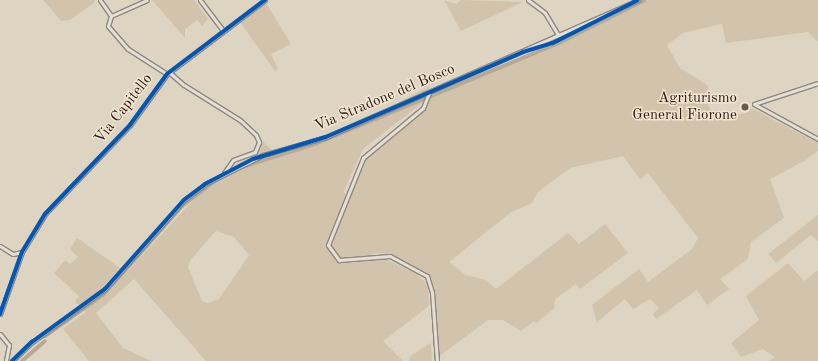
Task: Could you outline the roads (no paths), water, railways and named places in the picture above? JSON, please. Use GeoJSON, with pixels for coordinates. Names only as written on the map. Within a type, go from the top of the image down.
{"type":"FeatureCollection","features":[{"type":"Feature","properties":{"kind":"street"},"geometry":{"type":"LineString","coordinates":[[100,0],[111,16]]}},
{"type":"Feature","properties":{"kind":"street"},"geometry":{"type":"LineString","coordinates":[[147,0],[111,16],[108,26],[128,49],[169,73],[246,125],[256,135],[258,147],[226,166],[224,173]]}},
{"type":"Feature","properties":{"kind":"street"},"geometry":{"type":"LineString","coordinates":[[200,0],[223,31]]}},
{"type":"Feature","properties":{"kind":"street","name":"Via Capitello"},"geometry":{"type":"LineString","coordinates":[[0,314],[22,252],[45,214],[130,126],[169,73],[265,0]]}},
{"type":"Feature","properties":{"kind":"street"},"geometry":{"type":"LineString","coordinates":[[528,0],[545,13],[558,35]]}},
{"type":"Feature","properties":{"kind":"street","name":"Via Stradone del Bosco"},"geometry":{"type":"LineString","coordinates":[[12,361],[32,342],[105,290],[184,200],[224,173],[263,155],[326,137],[429,94],[638,0]]}},
{"type":"Feature","properties":{"kind":"street"},"geometry":{"type":"LineString","coordinates":[[818,84],[754,106],[801,127],[818,139]]}},
{"type":"Feature","properties":{"kind":"street"},"geometry":{"type":"LineString","coordinates":[[429,94],[423,108],[363,158],[328,245],[339,260],[390,256],[427,276],[432,296],[437,361]]}},
{"type":"Feature","properties":{"kind":"street"},"geometry":{"type":"LineString","coordinates":[[0,246],[13,254],[22,252]]}},
{"type":"Feature","properties":{"kind":"street"},"geometry":{"type":"LineString","coordinates":[[0,334],[10,348],[6,361]]}},
{"type":"Feature","properties":{"kind":"waterway"},"geometry":{"type":"LineString","coordinates":[[242,167],[315,144],[559,43],[645,0]]}},
{"type":"Feature","properties":{"kind":"waterway"},"geometry":{"type":"LineString","coordinates":[[45,336],[104,294],[182,206],[218,179]]}},
{"type":"Feature","properties":{"kind":"waterway"},"geometry":{"type":"LineString","coordinates":[[22,361],[45,341]]}},
{"type":"Feature","properties":{"kind":"place","name":"Agriturismo General Fiorone"},"geometry":{"type":"Point","coordinates":[745,107]}}]}
